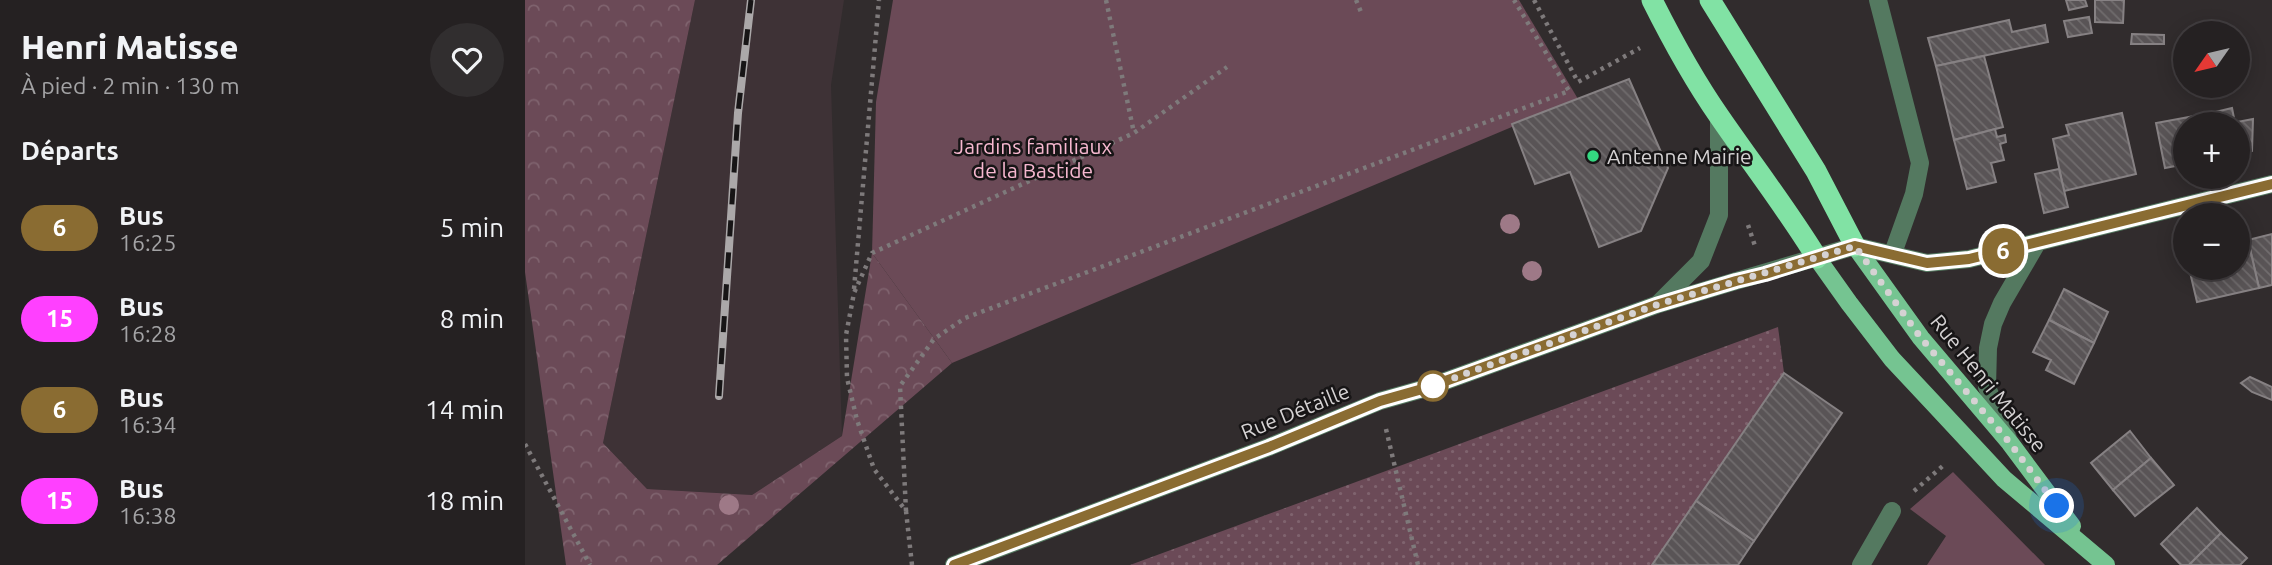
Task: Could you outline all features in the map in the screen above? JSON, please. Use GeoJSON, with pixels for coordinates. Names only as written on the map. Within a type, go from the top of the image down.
{"type":"FeatureCollection","features":[{"type":"Feature","properties":{"kind":"highway"},"geometry":{"type":"LineString","coordinates":[[1652,0],[1668,32],[1719,116],[1765,178],[1817,258]]}},
{"type":"Feature","properties":{"kind":"highway"},"geometry":{"type":"LineString","coordinates":[[1710,0],[1816,171],[1855,246]]}},
{"type":"Feature","properties":{"kind":"main road","name":"Rue Henri Matisse"},"geometry":{"type":"LineString","coordinates":[[1855,246],[1921,338],[2010,443],[2089,548]]}},
{"type":"Feature","properties":{"kind":"main road","name":"Rue Henri Matisse"},"geometry":{"type":"LineString","coordinates":[[1817,258],[1892,359],[1935,406],[2004,479],[2106,565]]}},
{"type":"Feature","properties":{"kind":"street"},"geometry":{"type":"LineString","coordinates":[[1878,0],[1920,163],[1914,194],[1893,253]]}},
{"type":"Feature","properties":{"kind":"street","name":"Rue Détaille"},"geometry":{"type":"LineString","coordinates":[[1656,305],[1701,261],[1719,215],[1719,116]]}},
{"type":"Feature","properties":{"kind":"street"},"geometry":{"type":"LineString","coordinates":[[1855,246],[1927,263],[1969,259],[2272,184]]}},
{"type":"Feature","properties":{"kind":"street"},"geometry":{"type":"LineString","coordinates":[[2010,443],[1987,387],[1988,348],[1993,324],[2002,303],[2037,243]]}},
{"type":"Feature","properties":{"kind":"street","name":"Rue Détaille"},"geometry":{"type":"LineString","coordinates":[[954,565],[1269,447],[1380,401],[1426,388],[1656,305],[1855,246]]}},
{"type":"Feature","properties":{"kind":"street"},"geometry":{"type":"LineString","coordinates":[[1861,565],[1892,510]]}},
{"type":"Feature","properties":{"kind":"path"},"geometry":{"type":"LineString","coordinates":[[879,0],[854,293],[846,335],[847,378],[857,420],[874,470],[906,511]]}},
{"type":"Feature","properties":{"kind":"path"},"geometry":{"type":"LineString","coordinates":[[1106,0],[1133,133]]}},
{"type":"Feature","properties":{"kind":"path"},"geometry":{"type":"LineString","coordinates":[[1356,0],[1361,12]]}},
{"type":"Feature","properties":{"kind":"path"},"geometry":{"type":"LineString","coordinates":[[912,565],[899,386],[934,339],[965,318],[1569,91],[1514,0]]}},
{"type":"Feature","properties":{"kind":"path"},"geometry":{"type":"LineString","coordinates":[[1534,0],[1578,82],[1668,32]]}},
{"type":"Feature","properties":{"kind":"path"},"geometry":{"type":"LineString","coordinates":[[854,293],[872,253],[1133,133],[1227,66]]}},
{"type":"Feature","properties":{"kind":"path"},"geometry":{"type":"LineString","coordinates":[[1719,215],[1747,222],[1765,274]]}},
{"type":"Feature","properties":{"kind":"path"},"geometry":{"type":"LineString","coordinates":[[1380,401],[1417,565]]}},
{"type":"Feature","properties":{"kind":"path"},"geometry":{"type":"LineString","coordinates":[[525,444],[590,565]]}},
{"type":"Feature","properties":{"kind":"path"},"geometry":{"type":"LineString","coordinates":[[1892,510],[1945,464]]}},
{"type":"Feature","properties":{"kind":"shaded area"},"geometry":{"type":"Polygon","coordinates":[[[695,0],[844,0],[831,85],[842,436],[752,495],[647,489],[603,443],[695,0]]]}},
{"type":"Feature","properties":{"kind":"green space"},"geometry":{"type":"Polygon","coordinates":[[[525,0],[695,0],[603,443],[647,489],[752,495],[842,436],[872,253],[952,363],[717,565],[566,565],[525,272],[525,0]]]}},
{"type":"Feature","properties":{"kind":"green space","name":"Jardins familiaux de la Bastide"},"geometry":{"type":"Polygon","coordinates":[[[893,0],[1519,0],[1578,99],[952,363],[872,253],[876,102],[893,0]]]}},
{"type":"Feature","properties":{"kind":"green space"},"geometry":{"type":"Polygon","coordinates":[[[1778,327],[1784,373],[1652,565],[1130,565],[1778,327]]]}},
{"type":"Feature","properties":{"kind":"green space"},"geometry":{"type":"Polygon","coordinates":[[[1953,472],[2045,565],[1927,565],[1946,536],[1910,509],[1953,472]]]}},
{"type":"Feature","properties":{"kind":"building"},"geometry":{"type":"Polygon","coordinates":[[[2066,0],[2085,0],[2087,6],[2069,10],[2066,0]]]}},
{"type":"Feature","properties":{"kind":"building"},"geometry":{"type":"Polygon","coordinates":[[[2095,0],[2124,0],[2123,23],[2095,22],[2095,0]]]}},
{"type":"Feature","properties":{"kind":"building"},"geometry":{"type":"Polygon","coordinates":[[[2089,17],[2092,33],[2068,37],[2064,21],[2089,17]]]}},
{"type":"Feature","properties":{"kind":"building"},"geometry":{"type":"Polygon","coordinates":[[[2009,20],[2012,32],[2045,25],[2048,42],[1936,66],[1928,38],[2009,20]]]}},
{"type":"Feature","properties":{"kind":"building"},"geometry":{"type":"Polygon","coordinates":[[[2132,34],[2164,35],[2164,44],[2131,44],[2132,34]]]}},
{"type":"Feature","properties":{"kind":"building"},"geometry":{"type":"Polygon","coordinates":[[[1984,56],[2003,127],[1954,140],[1936,66],[1984,56]]]}},
{"type":"Feature","properties":{"kind":"building","name":"Antenne Mairie"},"geometry":{"type":"Polygon","coordinates":[[[1629,79],[1668,168],[1641,231],[1599,247],[1570,172],[1535,184],[1512,124],[1629,79]]]}},
{"type":"Feature","properties":{"kind":"building"},"geometry":{"type":"Polygon","coordinates":[[[2232,108],[2233,112],[2215,112],[2232,108]]]}},
{"type":"Feature","properties":{"kind":"building"},"geometry":{"type":"Polygon","coordinates":[[[2122,113],[2136,174],[2064,191],[2053,139],[2069,135],[2066,125],[2122,113]]]}},
{"type":"Feature","properties":{"kind":"building"},"geometry":{"type":"Polygon","coordinates":[[[2253,119],[2250,151],[2250,120],[2253,119]]]}},
{"type":"Feature","properties":{"kind":"building"},"geometry":{"type":"Polygon","coordinates":[[[2173,120],[2173,166],[2165,168],[2156,123],[2173,120]]]}},
{"type":"Feature","properties":{"kind":"building"},"geometry":{"type":"Polygon","coordinates":[[[1995,129],[1997,137],[2005,135],[2006,142],[2000,144],[2004,160],[1991,163],[1996,182],[1967,189],[1954,140],[1995,129]]]}},
{"type":"Feature","properties":{"kind":"building"},"geometry":{"type":"Polygon","coordinates":[[[2059,169],[2068,207],[2044,213],[2035,174],[2059,169]]]}},
{"type":"Feature","properties":{"kind":"building"},"geometry":{"type":"Polygon","coordinates":[[[2272,234],[2272,285],[2259,288],[2250,240],[2272,234]]]}},
{"type":"Feature","properties":{"kind":"building"},"geometry":{"type":"Polygon","coordinates":[[[2250,249],[2259,288],[2197,302],[2192,280],[2250,280],[2250,249]]]}},
{"type":"Feature","properties":{"kind":"building"},"geometry":{"type":"Polygon","coordinates":[[[2064,289],[2108,312],[2094,343],[2049,320],[2064,289]]]}},
{"type":"Feature","properties":{"kind":"building"},"geometry":{"type":"Polygon","coordinates":[[[2049,320],[2094,343],[2074,384],[2046,370],[2051,360],[2033,352],[2049,320]]]}},
{"type":"Feature","properties":{"kind":"building"},"geometry":{"type":"Polygon","coordinates":[[[1784,373],[1842,413],[1754,541],[1696,501],[1784,373]]]}},
{"type":"Feature","properties":{"kind":"building"},"geometry":{"type":"Polygon","coordinates":[[[2250,377],[2272,387],[2272,400],[2252,392],[2241,383],[2250,377]]]}},
{"type":"Feature","properties":{"kind":"building"},"geometry":{"type":"Polygon","coordinates":[[[2130,431],[2151,458],[2113,490],[2091,463],[2130,431]]]}},
{"type":"Feature","properties":{"kind":"building"},"geometry":{"type":"Polygon","coordinates":[[[2151,458],[2174,485],[2135,516],[2113,490],[2151,458]]]}},
{"type":"Feature","properties":{"kind":"building"},"geometry":{"type":"Polygon","coordinates":[[[1696,501],[1754,541],[1738,565],[1652,565],[1696,501]]]}},
{"type":"Feature","properties":{"kind":"building"},"geometry":{"type":"Polygon","coordinates":[[[2197,508],[2221,533],[2189,565],[2181,565],[2161,544],[2197,508]]]}},
{"type":"Feature","properties":{"kind":"building"},"geometry":{"type":"Polygon","coordinates":[[[2221,533],[2247,558],[2240,565],[2189,565],[2221,533]]]}},
{"type":"Feature","properties":{"kind":"railway"},"geometry":{"type":"LineString","coordinates":[[719,396],[738,113],[751,0]]}},
{"type":"Feature","properties":{"kind":"bus line","name":"6"},"geometry":{"type":"LineString","coordinates":[[954,565],[1269,447],[1380,401],[1426,388],[1656,305],[1855,246],[1927,263],[1969,259],[2272,184]]}},
{"type":"Feature","properties":{"kind":"place","name":"Antenne Mairie"},"geometry":{"type":"Point","coordinates":[1593,156]}},
{"type":"Feature","properties":{"kind":"route"},"geometry":{"type":"LineString","coordinates":[[1433,386],[1426,388],[1656,305],[1855,246],[1921,338],[2010,443],[2057,506]]}}]}
